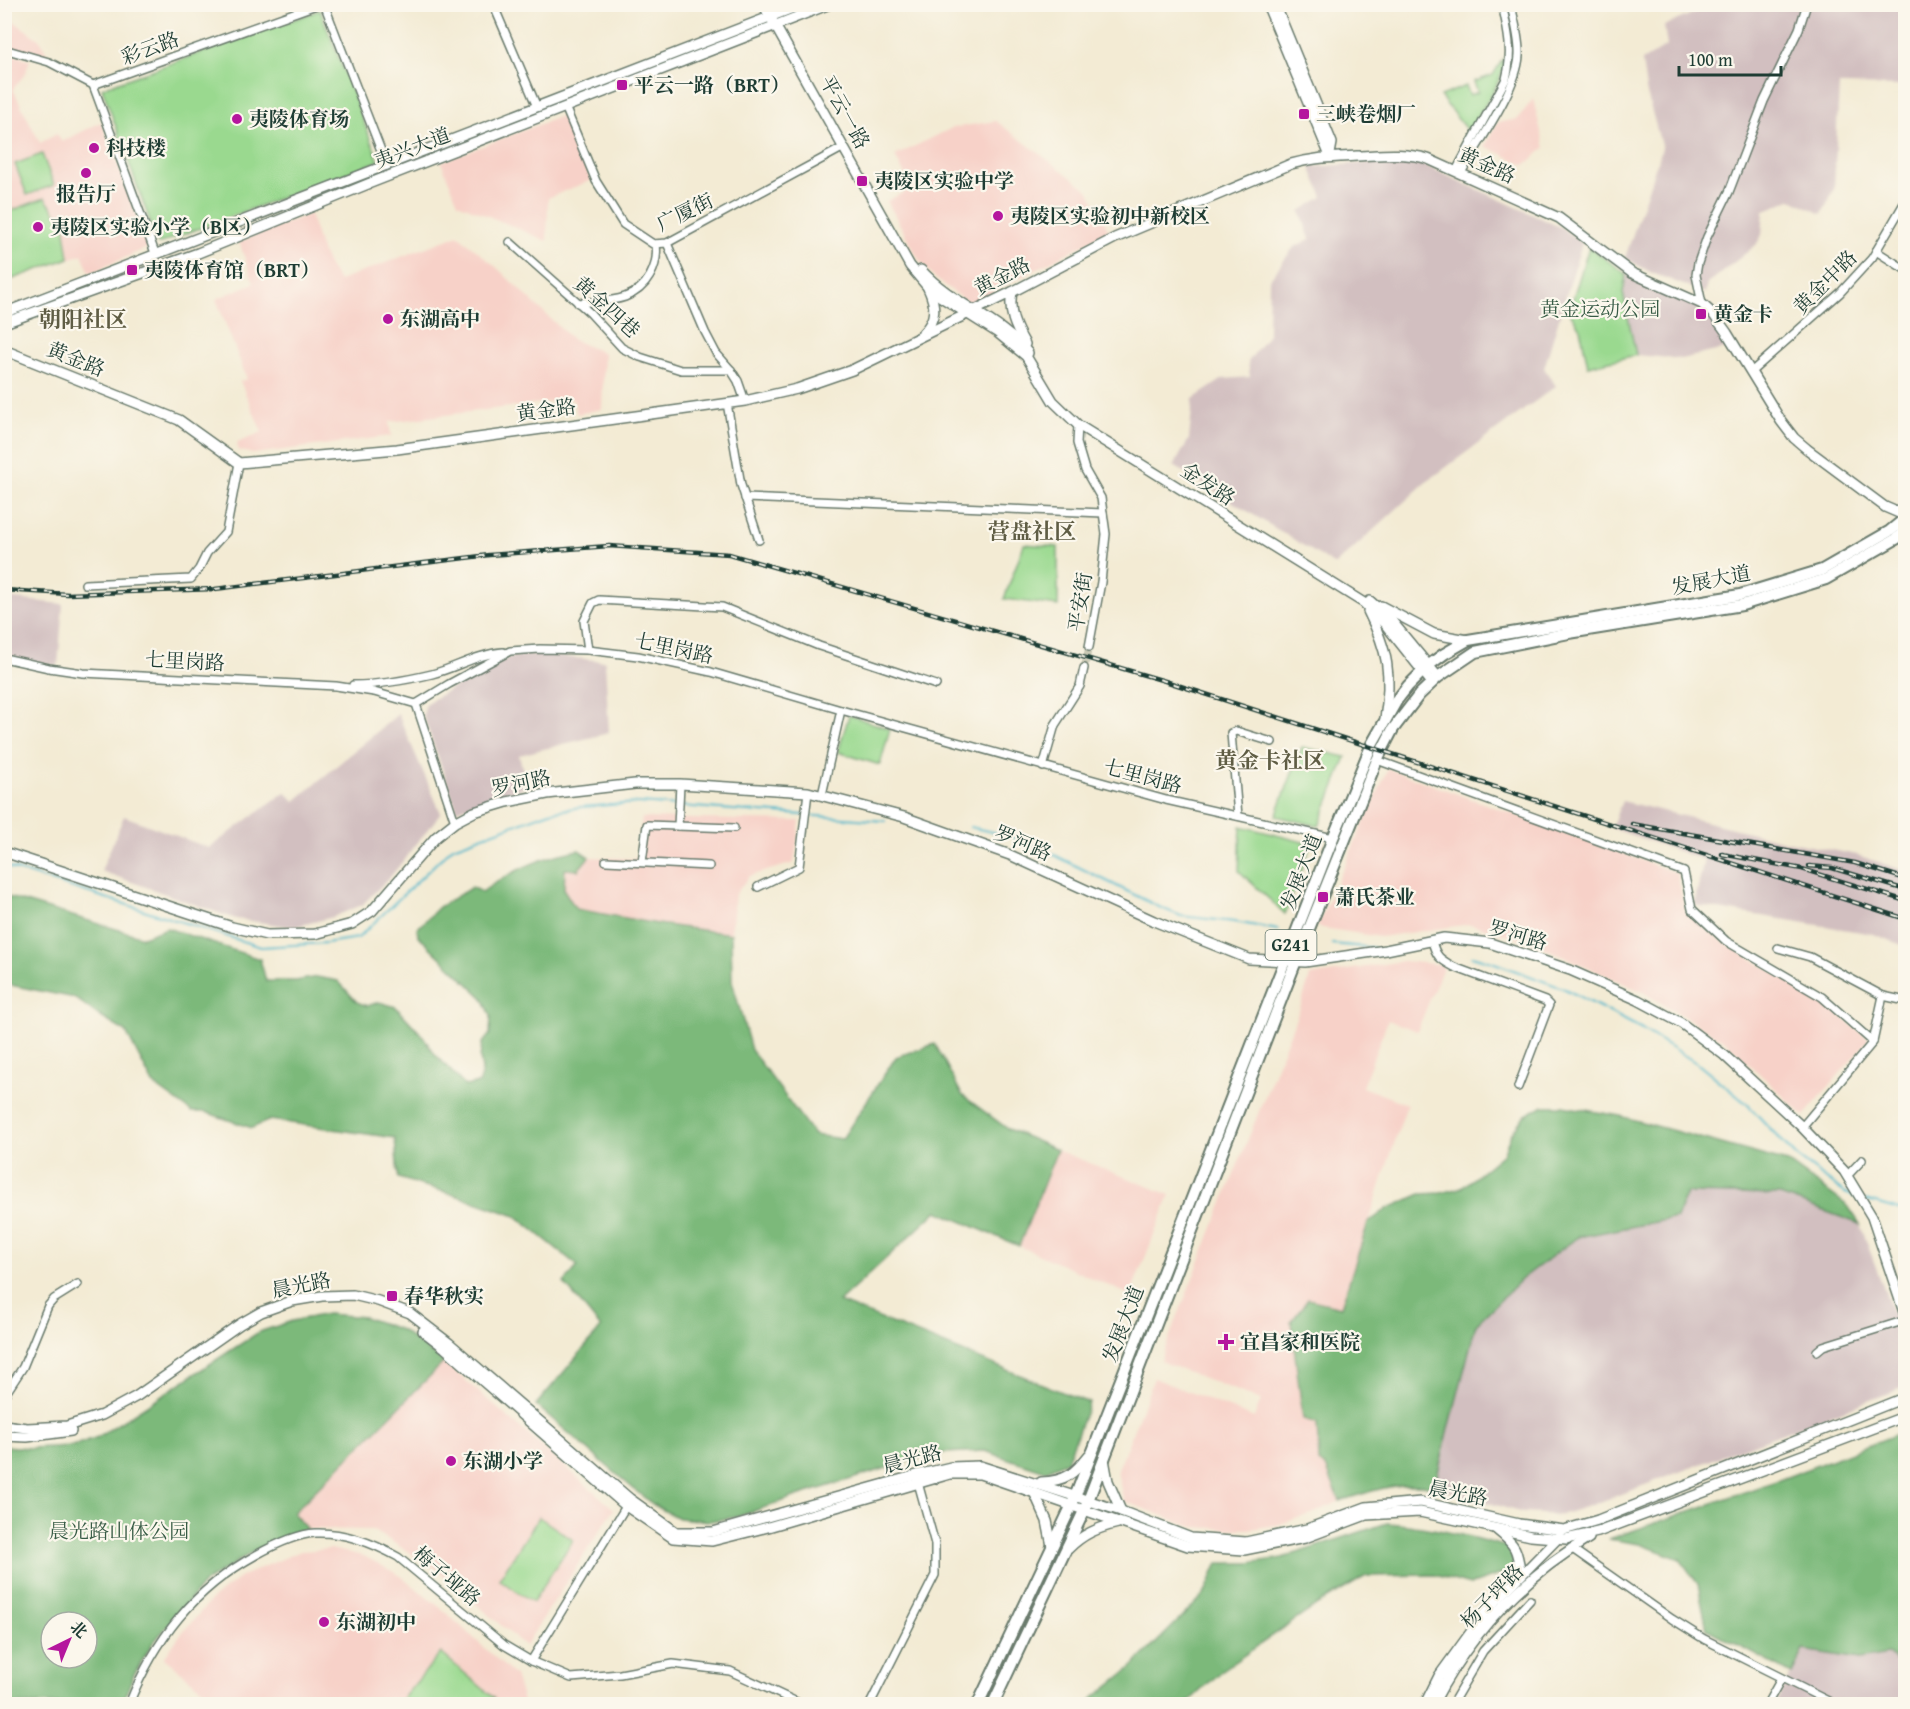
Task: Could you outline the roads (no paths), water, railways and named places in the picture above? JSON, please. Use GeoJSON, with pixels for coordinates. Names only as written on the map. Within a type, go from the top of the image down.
{"type":"FeatureCollection","features":[{"type":"Feature","properties":{"kind":"highway","name":"发展大道"},"geometry":{"type":"LineString","coordinates":[[993,1704],[1086,1506],[1290,961],[1333,838],[1372,744],[1408,686],[1444,654],[1468,640],[1740,595],[1822,570],[1890,531],[1905,517]]}},
{"type":"Feature","properties":{"kind":"highway","name":"发展大道"},"geometry":{"type":"LineString","coordinates":[[978,1704],[1076,1496],[1290,961],[1377,760],[1398,721],[1410,705],[1435,680],[1475,652],[1569,633],[1742,605],[1826,579],[1896,539],[1905,531]]}},
{"type":"Feature","properties":{"kind":"main road","name":"平云一路"},"geometry":{"type":"LineString","coordinates":[[764,4],[777,20],[914,262],[939,287],[970,312]]}},
{"type":"Feature","properties":{"kind":"main road","name":"平云一路"},"geometry":{"type":"LineString","coordinates":[[770,4],[844,147],[910,266],[927,286],[941,297],[970,312]]}},
{"type":"Feature","properties":{"kind":"main road","name":"夷兴大道"},"geometry":{"type":"LineString","coordinates":[[4,323],[198,253],[376,181],[566,109],[777,20],[803,4]]}},
{"type":"Feature","properties":{"kind":"main road","name":"夷兴大道"},"geometry":{"type":"LineString","coordinates":[[4,313],[537,107],[777,20],[830,4]]}},
{"type":"Feature","properties":{"kind":"main road"},"geometry":{"type":"LineString","coordinates":[[1267,4],[1330,156]]}},
{"type":"Feature","properties":{"kind":"main road"},"geometry":{"type":"LineString","coordinates":[[1275,4],[1332,142],[1330,156]]}},
{"type":"Feature","properties":{"kind":"main road","name":"黄金路"},"geometry":{"type":"LineString","coordinates":[[4,350],[179,420],[239,463],[397,448],[727,403],[797,389],[852,370],[1012,292],[1115,238],[1291,164],[1330,156],[1413,155],[1460,170],[1559,218],[1632,273],[1701,301],[1727,333],[1781,421],[1794,438],[1885,507],[1905,517]]}},
{"type":"Feature","properties":{"kind":"main road"},"geometry":{"type":"LineString","coordinates":[[918,338],[929,327],[933,319],[934,308],[927,286]]}},
{"type":"Feature","properties":{"kind":"main road"},"geometry":{"type":"LineString","coordinates":[[1012,292],[1010,303],[1013,324],[1034,359]]}},
{"type":"Feature","properties":{"kind":"main road","name":"金发路"},"geometry":{"type":"LineString","coordinates":[[970,312],[1002,328],[1021,343],[1034,359],[1056,398],[1081,421],[1391,620],[1435,680]]}},
{"type":"Feature","properties":{"kind":"main road","name":"金发路"},"geometry":{"type":"LineString","coordinates":[[970,312],[1026,356],[1053,401],[1078,425],[1366,602]]}},
{"type":"Feature","properties":{"kind":"main road"},"geometry":{"type":"LineString","coordinates":[[1366,602],[1434,634],[1468,640]]}},
{"type":"Feature","properties":{"kind":"main road"},"geometry":{"type":"LineString","coordinates":[[1366,602],[1381,637],[1388,665],[1389,695],[1385,722]]}},
{"type":"Feature","properties":{"kind":"main road","name":"罗河路"},"geometry":{"type":"LineString","coordinates":[[4,852],[232,927],[267,935],[315,934],[351,924],[372,911],[436,837],[455,822],[474,812],[507,802],[547,794],[635,784],[680,784],[808,792],[904,816],[1010,855],[1154,921],[1249,959],[1305,962],[1386,950],[1444,938],[1490,943],[1570,970],[1638,1000],[1703,1037],[1724,1055],[1802,1127],[1847,1176],[1872,1217],[1905,1319]]}},
{"type":"Feature","properties":{"kind":"main road","name":"晨光路"},"geometry":{"type":"LineString","coordinates":[[4,1425],[27,1428],[67,1426],[102,1415],[136,1396],[261,1312],[292,1301],[322,1296],[353,1295],[378,1301],[410,1313],[449,1343],[628,1503]]}},
{"type":"Feature","properties":{"kind":"main road","name":"晨光路"},"geometry":{"type":"LineString","coordinates":[[4,1436],[27,1437],[68,1432],[102,1421],[140,1401],[174,1375],[264,1316],[322,1301],[352,1301],[378,1306],[406,1317],[628,1503],[674,1538],[712,1540],[768,1527],[918,1480],[951,1467],[980,1466],[1076,1496],[1086,1506],[1118,1523],[1188,1546],[1244,1550],[1305,1538],[1366,1515],[1420,1512],[1531,1536],[1565,1539],[1598,1532],[1905,1416]]}},
{"type":"Feature","properties":{"kind":"main road","name":"晨光路"},"geometry":{"type":"LineString","coordinates":[[918,1480],[950,1474],[980,1474],[1071,1507],[1086,1506],[1121,1511],[1191,1538],[1246,1542],[1307,1529],[1366,1507],[1421,1502],[1519,1524],[1565,1539],[1598,1520],[1905,1397]]}},
{"type":"Feature","properties":{"kind":"main road"},"geometry":{"type":"LineString","coordinates":[[1032,1482],[1057,1481],[1068,1477],[1093,1451]]}},
{"type":"Feature","properties":{"kind":"main road"},"geometry":{"type":"LineString","coordinates":[[1104,1456],[1108,1481],[1121,1511]]}},
{"type":"Feature","properties":{"kind":"main road"},"geometry":{"type":"LineString","coordinates":[[1034,1492],[1047,1521],[1052,1547]]}},
{"type":"Feature","properties":{"kind":"main road"},"geometry":{"type":"LineString","coordinates":[[1066,1551],[1088,1532],[1118,1523]]}},
{"type":"Feature","properties":{"kind":"main road"},"geometry":{"type":"LineString","coordinates":[[1495,1528],[1512,1542],[1517,1552],[1521,1575]]}},
{"type":"Feature","properties":{"kind":"main road"},"geometry":{"type":"LineString","coordinates":[[1425,1704],[1439,1676],[1487,1610],[1521,1575],[1565,1539]]}},
{"type":"Feature","properties":{"kind":"main road","name":"杨子坪路"},"geometry":{"type":"LineString","coordinates":[[1433,1704],[1456,1664],[1493,1615],[1508,1599],[1550,1564],[1565,1539]]}},
{"type":"Feature","properties":{"kind":"street","name":"彩云路"},"geometry":{"type":"LineString","coordinates":[[93,85],[319,4]]}},
{"type":"Feature","properties":{"kind":"street"},"geometry":{"type":"LineString","coordinates":[[324,4],[387,166]]}},
{"type":"Feature","properties":{"kind":"street"},"geometry":{"type":"LineString","coordinates":[[493,4],[537,107]]}},
{"type":"Feature","properties":{"kind":"street"},"geometry":{"type":"LineString","coordinates":[[1460,170],[1506,79],[1510,64],[1511,46],[1502,4]]}},
{"type":"Feature","properties":{"kind":"street"},"geometry":{"type":"LineString","coordinates":[[1460,170],[1510,88],[1517,70],[1518,40],[1511,4]]}},
{"type":"Feature","properties":{"kind":"street"},"geometry":{"type":"LineString","coordinates":[[1701,301],[1696,275],[1707,237],[1729,192],[1764,101],[1799,29],[1806,4]]}},
{"type":"Feature","properties":{"kind":"street"},"geometry":{"type":"LineString","coordinates":[[4,49],[49,62],[93,85],[155,253]]}},
{"type":"Feature","properties":{"kind":"street","name":"广厦街"},"geometry":{"type":"LineString","coordinates":[[566,109],[596,181],[623,224],[648,241],[657,244],[667,243],[844,147]]}},
{"type":"Feature","properties":{"kind":"street","name":"黄金中路"},"geometry":{"type":"LineString","coordinates":[[1752,371],[1840,293],[1872,258],[1905,200]]}},
{"type":"Feature","properties":{"kind":"street","name":"黄金四巷"},"geometry":{"type":"LineString","coordinates":[[510,242],[578,303],[622,348],[640,357],[681,370],[731,370]]}},
{"type":"Feature","properties":{"kind":"street"},"geometry":{"type":"LineString","coordinates":[[667,243],[705,332],[716,352],[731,370],[745,400]]}},
{"type":"Feature","properties":{"kind":"street"},"geometry":{"type":"LineString","coordinates":[[578,303],[620,298],[636,291],[646,282],[654,267],[657,259],[657,244]]}},
{"type":"Feature","properties":{"kind":"street"},"geometry":{"type":"LineString","coordinates":[[1876,251],[1905,270]]}},
{"type":"Feature","properties":{"kind":"street"},"geometry":{"type":"LineString","coordinates":[[727,403],[741,485],[759,540]]}},
{"type":"Feature","properties":{"kind":"street","name":"平安街"},"geometry":{"type":"LineString","coordinates":[[1078,425],[1077,442],[1085,470],[1101,498],[1106,534],[1101,582],[1089,647]]}},
{"type":"Feature","properties":{"kind":"street"},"geometry":{"type":"LineString","coordinates":[[85,584],[191,579],[200,569],[207,553],[226,532],[239,463]]}},
{"type":"Feature","properties":{"kind":"street"},"geometry":{"type":"LineString","coordinates":[[745,498],[1103,513]]}},
{"type":"Feature","properties":{"kind":"street"},"geometry":{"type":"LineString","coordinates":[[588,650],[584,621],[593,603],[599,600],[722,607],[819,646],[936,686]]}},
{"type":"Feature","properties":{"kind":"street","name":"七里岗路"},"geometry":{"type":"LineString","coordinates":[[4,658],[84,673],[336,686],[374,692],[416,704],[510,651],[588,650],[638,656],[711,672],[1166,800],[1333,838]]}},
{"type":"Feature","properties":{"kind":"street"},"geometry":{"type":"LineString","coordinates":[[336,686],[366,685],[433,673],[488,653],[510,651]]}},
{"type":"Feature","properties":{"kind":"street"},"geometry":{"type":"LineString","coordinates":[[1043,767],[1055,725],[1080,686],[1084,668]]}},
{"type":"Feature","properties":{"kind":"street"},"geometry":{"type":"LineString","coordinates":[[416,704],[455,822]]}},
{"type":"Feature","properties":{"kind":"street"},"geometry":{"type":"LineString","coordinates":[[822,795],[841,710]]}},
{"type":"Feature","properties":{"kind":"street"},"geometry":{"type":"LineString","coordinates":[[1238,816],[1231,733],[1236,731],[1272,742]]}},
{"type":"Feature","properties":{"kind":"street"},"geometry":{"type":"LineString","coordinates":[[1377,760],[1684,873],[1692,909],[1726,941],[1822,998],[1873,1042]]}},
{"type":"Feature","properties":{"kind":"street"},"geometry":{"type":"LineString","coordinates":[[678,826],[680,784]]}},
{"type":"Feature","properties":{"kind":"street"},"geometry":{"type":"LineString","coordinates":[[759,887],[800,867],[808,792]]}},
{"type":"Feature","properties":{"kind":"street"},"geometry":{"type":"LineString","coordinates":[[642,862],[647,825],[734,828]]}},
{"type":"Feature","properties":{"kind":"street"},"geometry":{"type":"LineString","coordinates":[[606,861],[709,866]]}},
{"type":"Feature","properties":{"kind":"street"},"geometry":{"type":"LineString","coordinates":[[1432,941],[1435,953],[1454,967],[1545,1001],[1549,1005],[1518,1087]]}},
{"type":"Feature","properties":{"kind":"street"},"geometry":{"type":"LineString","coordinates":[[1778,948],[1810,957],[1883,996],[1905,1001]]}},
{"type":"Feature","properties":{"kind":"street"},"geometry":{"type":"LineString","coordinates":[[1802,1127],[1873,1042],[1883,996]]}},
{"type":"Feature","properties":{"kind":"street"},"geometry":{"type":"LineString","coordinates":[[1847,1176],[1862,1160]]}},
{"type":"Feature","properties":{"kind":"street"},"geometry":{"type":"LineString","coordinates":[[4,1396],[23,1367],[48,1306],[54,1299],[78,1284]]}},
{"type":"Feature","properties":{"kind":"street"},"geometry":{"type":"LineString","coordinates":[[1816,1351],[1823,1346],[1905,1319]]}},
{"type":"Feature","properties":{"kind":"street"},"geometry":{"type":"LineString","coordinates":[[870,1704],[935,1575],[935,1544],[918,1480]]}},
{"type":"Feature","properties":{"kind":"street"},"geometry":{"type":"LineString","coordinates":[[531,1661],[628,1503]]}},
{"type":"Feature","properties":{"kind":"street","name":"梅子垭路"},"geometry":{"type":"LineString","coordinates":[[129,1704],[150,1659],[167,1632],[194,1601],[231,1570],[271,1546],[316,1533],[365,1540],[399,1557],[504,1645],[531,1661],[570,1678],[620,1674],[674,1664],[730,1671],[801,1704]]}},
{"type":"Feature","properties":{"kind":"street"},"geometry":{"type":"LineString","coordinates":[[1565,1539],[1672,1619],[1704,1639],[1834,1704]]}},
{"type":"Feature","properties":{"kind":"street"},"geometry":{"type":"LineString","coordinates":[[1452,1704],[1483,1651],[1530,1600]]}},
{"type":"Feature","properties":{"kind":"street"},"geometry":{"type":"LineString","coordinates":[[1767,1704],[1781,1679]]}},
{"type":"Feature","properties":{"kind":"waterway"},"geometry":{"type":"LineString","coordinates":[[4,866],[261,947],[326,943],[358,938],[453,847],[550,812],[581,807],[639,803],[885,821]]}},
{"type":"Feature","properties":{"kind":"waterway"},"geometry":{"type":"LineString","coordinates":[[970,827],[1028,842],[1181,916],[1278,930]]}},
{"type":"Feature","properties":{"kind":"waterway"},"geometry":{"type":"LineString","coordinates":[[1332,944],[1375,948]]}},
{"type":"Feature","properties":{"kind":"waterway"},"geometry":{"type":"LineString","coordinates":[[1472,956],[1565,989],[1642,1029],[1698,1064],[1747,1104],[1797,1157],[1845,1193],[1857,1197]]}},
{"type":"Feature","properties":{"kind":"waterway"},"geometry":{"type":"LineString","coordinates":[[1865,1200],[1906,1210]]}},
{"type":"Feature","properties":{"kind":"tunnel"},"geometry":{"type":"LineString","coordinates":[[1084,668],[1089,647]]}},
{"type":"Feature","properties":{"kind":"railway"},"geometry":{"type":"LineString","coordinates":[[4,590],[68,594],[215,589],[489,555],[609,546],[729,554],[1165,681],[1906,919]]}},
{"type":"Feature","properties":{"kind":"railway"},"geometry":{"type":"LineString","coordinates":[[1632,824],[1855,863],[1906,879]]}},
{"type":"Feature","properties":{"kind":"railway"},"geometry":{"type":"LineString","coordinates":[[1722,854],[1802,869],[1906,901]]}},
{"type":"Feature","properties":{"kind":"railway"},"geometry":{"type":"LineString","coordinates":[[1809,866],[1832,868],[1906,890]]}},
{"type":"Feature","properties":{"kind":"place","name":"平云一路（BRT）"},"geometry":{"type":"Point","coordinates":[622,85]}},
{"type":"Feature","properties":{"kind":"place","name":"三峡卷烟厂"},"geometry":{"type":"Point","coordinates":[1304,114]}},
{"type":"Feature","properties":{"kind":"place","name":"夷陵体育场"},"geometry":{"type":"Point","coordinates":[237,119]}},
{"type":"Feature","properties":{"kind":"place","name":"科技楼"},"geometry":{"type":"Point","coordinates":[94,148]}},
{"type":"Feature","properties":{"kind":"place","name":"报告厅"},"geometry":{"type":"Point","coordinates":[86,173]}},
{"type":"Feature","properties":{"kind":"place","name":"夷陵区实验中学"},"geometry":{"type":"Point","coordinates":[862,181]}},
{"type":"Feature","properties":{"kind":"place","name":"夷陵区实验初中新校区"},"geometry":{"type":"Point","coordinates":[998,216]}},
{"type":"Feature","properties":{"kind":"place","name":"夷陵区实验小学（B区）"},"geometry":{"type":"Point","coordinates":[38,227]}},
{"type":"Feature","properties":{"kind":"place","name":"夷陵体育馆（BRT）"},"geometry":{"type":"Point","coordinates":[132,270]}},
{"type":"Feature","properties":{"kind":"place","name":"黄金卡"},"geometry":{"type":"Point","coordinates":[1701,314]}},
{"type":"Feature","properties":{"kind":"place","name":"东湖高中"},"geometry":{"type":"Point","coordinates":[388,319]}},
{"type":"Feature","properties":{"kind":"place","name":"萧氏茶业"},"geometry":{"type":"Point","coordinates":[1323,897]}},
{"type":"Feature","properties":{"kind":"place","name":"春华秋实"},"geometry":{"type":"Point","coordinates":[392,1296]}},
{"type":"Feature","properties":{"kind":"place","name":"宜昌家和医院"},"geometry":{"type":"Point","coordinates":[1226,1342]}},
{"type":"Feature","properties":{"kind":"place","name":"东湖小学"},"geometry":{"type":"Point","coordinates":[451,1461]}},
{"type":"Feature","properties":{"kind":"place","name":"东湖初中"},"geometry":{"type":"Point","coordinates":[324,1622]}},
{"type":"Feature","properties":{"kind":"district","name":"朝阳社区"},"geometry":{"type":"Point","coordinates":[83,319]}},
{"type":"Feature","properties":{"kind":"district","name":"营盘社区"},"geometry":{"type":"Point","coordinates":[1032,531]}},
{"type":"Feature","properties":{"kind":"district","name":"黄金卡社区"},"geometry":{"type":"Point","coordinates":[1270,760]}},
{"type":"Feature","properties":{"kind":"park label","name":"黄金运动公园"},"geometry":{"type":"Point","coordinates":[1600,309]}},
{"type":"Feature","properties":{"kind":"park label","name":"晨光路山体公园"},"geometry":{"type":"Point","coordinates":[119,1531]}}]}
